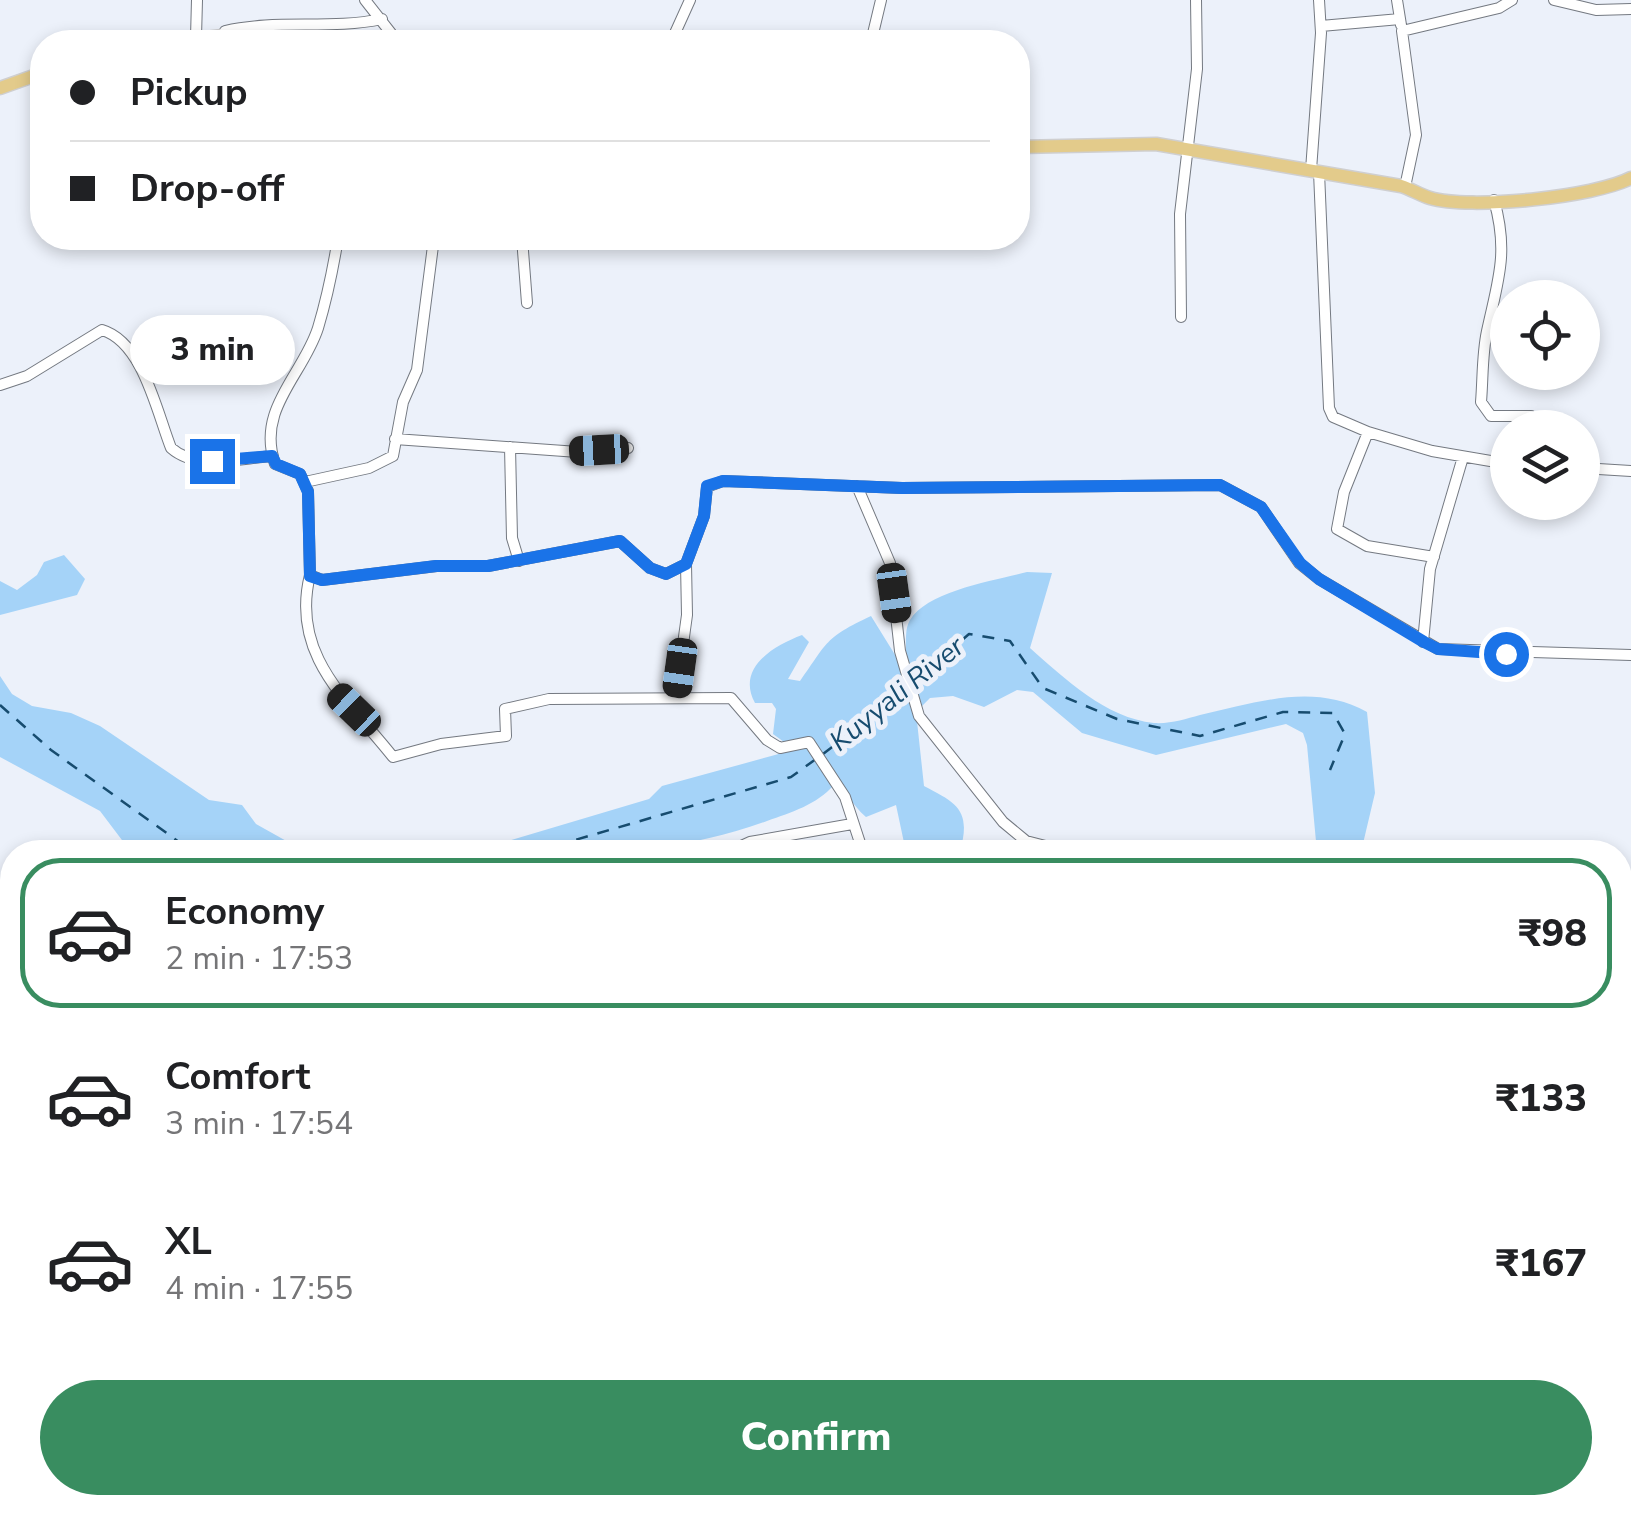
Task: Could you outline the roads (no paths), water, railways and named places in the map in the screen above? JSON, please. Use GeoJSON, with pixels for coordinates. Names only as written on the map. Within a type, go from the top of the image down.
{"type":"FeatureCollection","features":[{"type":"Feature","properties":{"kind":"main road"},"geometry":{"type":"LineString","coordinates":[[0,88],[30,77]]}},
{"type":"Feature","properties":{"kind":"main road"},"geometry":{"type":"LineString","coordinates":[[1030,146],[1186,147],[1406,187],[1430,198],[1494,200],[1577,194],[1631,178]]}},
{"type":"Feature","properties":{"kind":"street"},"geometry":{"type":"LineString","coordinates":[[196,0],[196,30]]}},
{"type":"Feature","properties":{"kind":"street"},"geometry":{"type":"LineString","coordinates":[[365,0],[390,30]]}},
{"type":"Feature","properties":{"kind":"street"},"geometry":{"type":"LineString","coordinates":[[676,30],[690,0]]}},
{"type":"Feature","properties":{"kind":"street"},"geometry":{"type":"LineString","coordinates":[[874,30],[881,0]]}},
{"type":"Feature","properties":{"kind":"street"},"geometry":{"type":"LineString","coordinates":[[1181,317],[1180,214],[1196,69],[1196,0]]}},
{"type":"Feature","properties":{"kind":"street"},"geometry":{"type":"LineString","coordinates":[[1319,0],[1315,171],[1329,408],[1333,417],[1368,432],[1490,461]]}},
{"type":"Feature","properties":{"kind":"street"},"geometry":{"type":"LineString","coordinates":[[1398,0],[1416,134],[1406,187]]}},
{"type":"Feature","properties":{"kind":"street"},"geometry":{"type":"LineString","coordinates":[[1321,26],[1401,25],[1499,8],[1512,0]]}},
{"type":"Feature","properties":{"kind":"street"},"geometry":{"type":"LineString","coordinates":[[1554,0],[1596,10],[1631,9]]}},
{"type":"Feature","properties":{"kind":"street"},"geometry":{"type":"LineString","coordinates":[[226,30],[324,27],[382,19]]}},
{"type":"Feature","properties":{"kind":"street"},"geometry":{"type":"LineString","coordinates":[[1490,415],[1481,402],[1487,330],[1503,269],[1501,225],[1494,200]]}},
{"type":"Feature","properties":{"kind":"street"},"geometry":{"type":"LineString","coordinates":[[335,250],[317,332],[280,393],[272,456],[276,464],[300,474],[304,482],[310,576],[308,624],[322,672],[393,757],[441,744],[506,736],[505,709],[510,704],[548,698],[630,702],[676,695],[732,698],[766,740],[780,748],[809,742],[840,788],[858,840]]}},
{"type":"Feature","properties":{"kind":"street"},"geometry":{"type":"LineString","coordinates":[[304,482],[381,463],[392,456],[403,402],[417,370],[432,250]]}},
{"type":"Feature","properties":{"kind":"street"},"geometry":{"type":"LineString","coordinates":[[523,250],[527,303]]}},
{"type":"Feature","properties":{"kind":"street"},"geometry":{"type":"LineString","coordinates":[[0,385],[26,376],[91,333],[102,330],[114,334],[137,364],[171,448],[180,456],[194,462],[272,456]]}},
{"type":"Feature","properties":{"kind":"street"},"geometry":{"type":"LineString","coordinates":[[1368,432],[1344,492],[1336,528],[1390,553],[1434,557]]}},
{"type":"Feature","properties":{"kind":"street"},"geometry":{"type":"LineString","coordinates":[[395,439],[578,452],[628,448]]}},
{"type":"Feature","properties":{"kind":"street"},"geometry":{"type":"LineString","coordinates":[[510,447],[512,538],[519,561]]}},
{"type":"Feature","properties":{"kind":"street"},"geometry":{"type":"LineString","coordinates":[[1424,642],[1434,557],[1463,457]]}},
{"type":"Feature","properties":{"kind":"street"},"geometry":{"type":"LineString","coordinates":[[1600,469],[1631,471]]}},
{"type":"Feature","properties":{"kind":"street"},"geometry":{"type":"LineString","coordinates":[[676,695],[687,615],[686,564],[704,516],[704,496],[714,483],[1220,485],[1261,507],[1300,563],[1319,579],[1424,642],[1470,652],[1631,655]]}},
{"type":"Feature","properties":{"kind":"street"},"geometry":{"type":"LineString","coordinates":[[857,486],[890,563],[900,651],[919,716],[1003,822],[1025,840]]}},
{"type":"Feature","properties":{"kind":"street"},"geometry":{"type":"LineString","coordinates":[[310,576],[322,580],[365,578],[436,566],[519,561],[620,541],[650,568],[666,574],[686,564]]}},
{"type":"Feature","properties":{"kind":"street"},"geometry":{"type":"LineString","coordinates":[[761,840],[852,824]]}},
{"type":"Feature","properties":{"kind":"water"},"geometry":{"type":"Polygon","coordinates":[[[64,555],[85,579],[77,595],[0,615],[0,581],[17,590],[37,575],[44,562],[64,555]]]}},
{"type":"Feature","properties":{"kind":"water","name":"Kuyyali River"},"geometry":{"type":"Polygon","coordinates":[[[1027,572],[1052,573],[1030,648],[1087,695],[1136,720],[1166,723],[1263,701],[1305,697],[1347,703],[1367,712],[1375,793],[1364,840],[1316,840],[1307,745],[1303,733],[1286,724],[1156,755],[1082,733],[1033,692],[1017,690],[984,707],[953,696],[930,698],[916,712],[924,786],[959,810],[963,818],[963,840],[903,840],[896,805],[866,817],[810,739],[784,742],[773,734],[776,709],[772,703],[755,703],[750,690],[754,669],[769,652],[802,635],[809,642],[788,679],[800,681],[828,642],[871,616],[897,658],[906,651],[910,620],[919,610],[963,588],[1027,572]]]}},
{"type":"Feature","properties":{"kind":"water"},"geometry":{"type":"Polygon","coordinates":[[[0,676],[12,694],[32,706],[71,713],[100,726],[209,800],[242,805],[256,824],[285,840],[122,840],[100,811],[0,757],[0,676]]]}},
{"type":"Feature","properties":{"kind":"water"},"geometry":{"type":"Polygon","coordinates":[[[808,746],[834,785],[803,807],[700,840],[511,840],[649,799],[662,786],[808,746]]]}}]}
